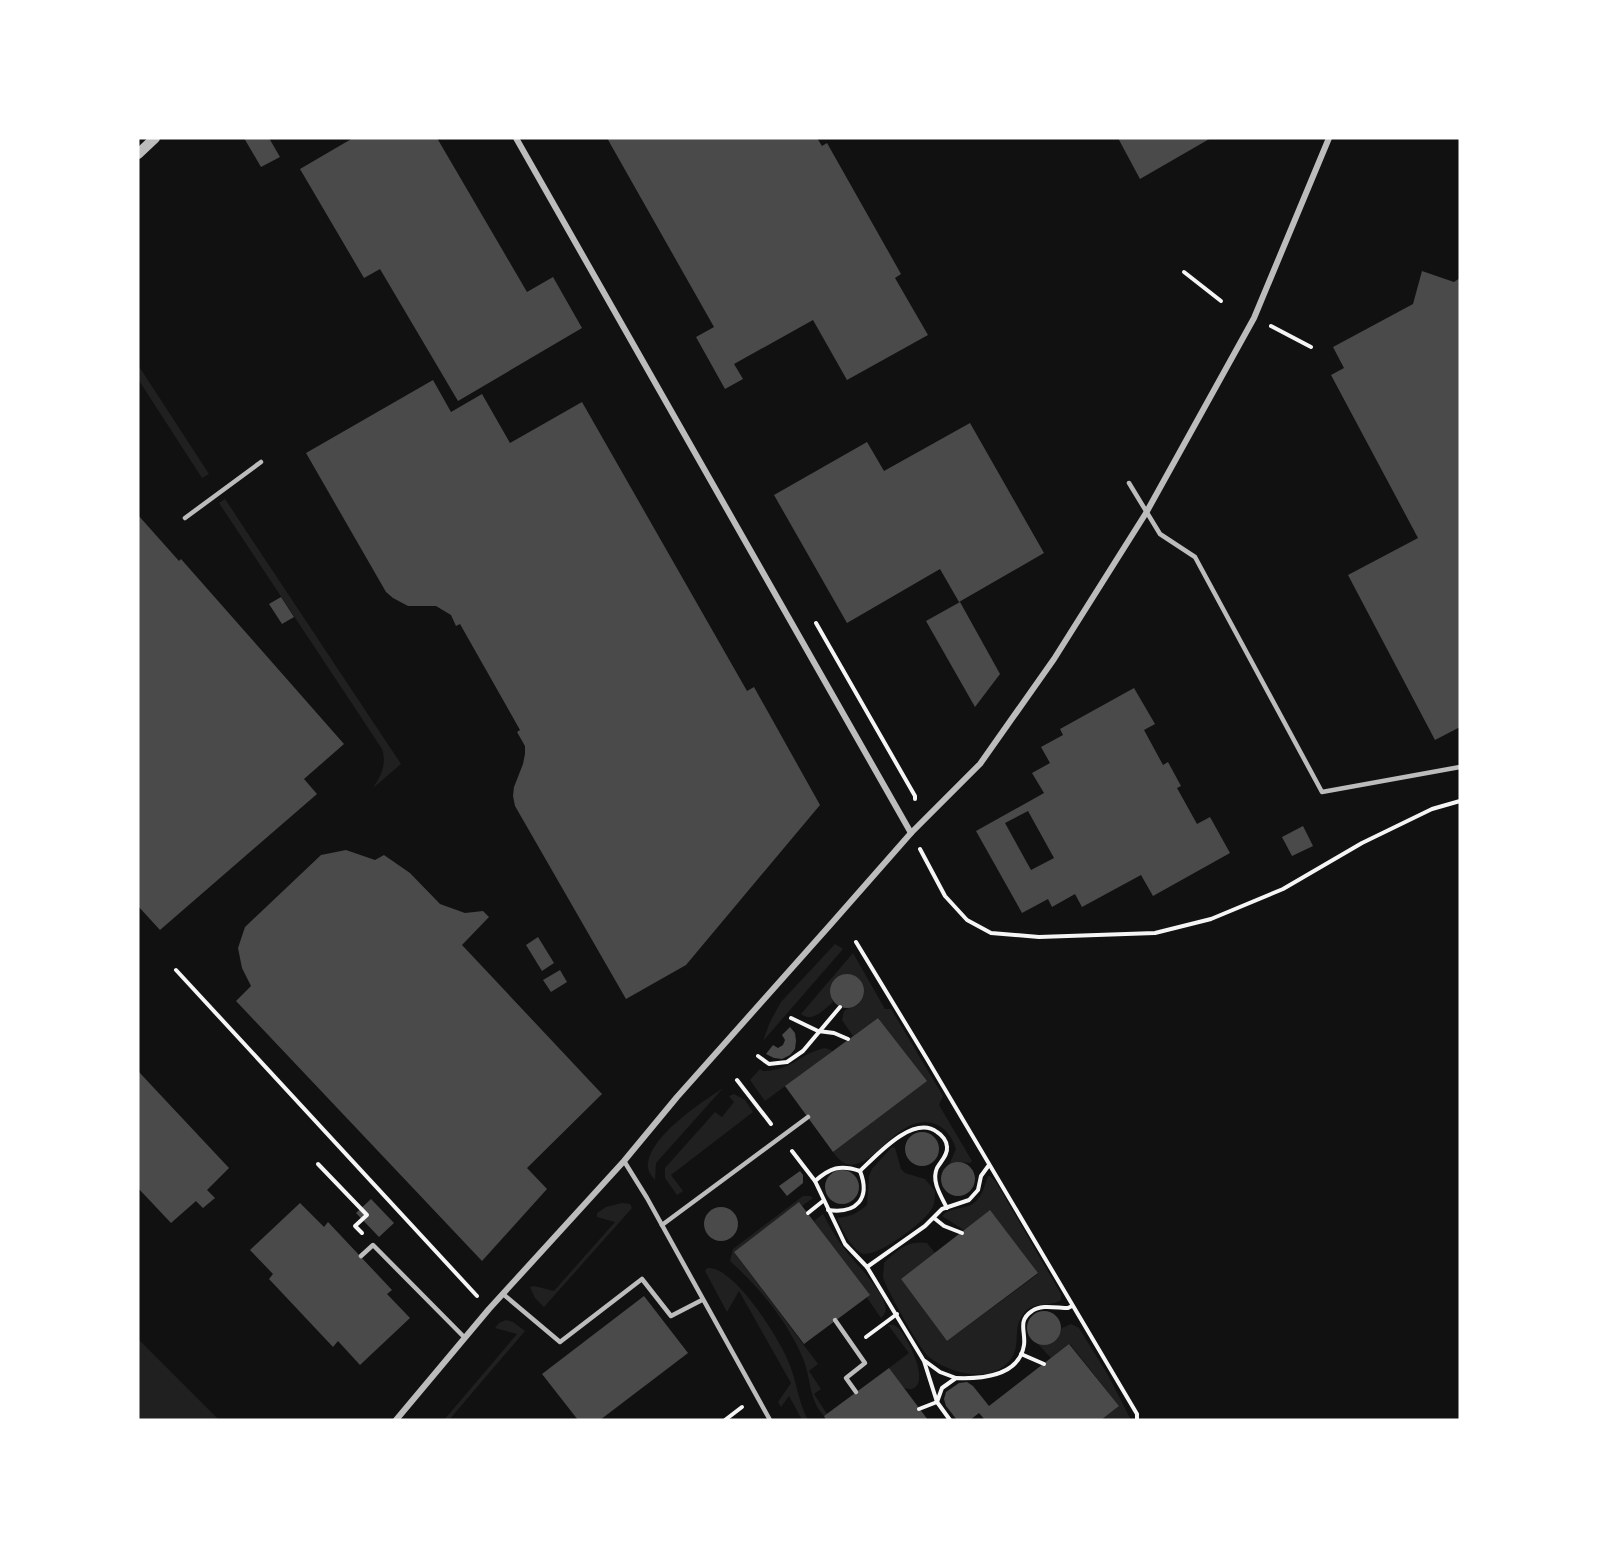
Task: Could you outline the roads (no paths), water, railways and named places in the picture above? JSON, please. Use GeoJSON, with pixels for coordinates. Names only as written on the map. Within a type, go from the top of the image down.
{"type":"FeatureCollection","features":[{"type":"Feature","properties":{"kind":"street"},"geometry":{"type":"LineString","coordinates":[[138,154],[155,138]]}},
{"type":"Feature","properties":{"kind":"street"},"geometry":{"type":"LineString","coordinates":[[516,138],[911,833]]}},
{"type":"Feature","properties":{"kind":"street"},"geometry":{"type":"LineString","coordinates":[[396,1420],[489,1309],[624,1161],[677,1097],[911,833],[980,764],[1060,650],[1146,513],[1254,318],[1329,138]]}},
{"type":"Feature","properties":{"kind":"lane"},"geometry":{"type":"LineString","coordinates":[[185,518],[261,462]]}},
{"type":"Feature","properties":{"kind":"lane"},"geometry":{"type":"LineString","coordinates":[[1130,483],[1160,534],[1195,557],[1322,792],[1460,767]]}},
{"type":"Feature","properties":{"kind":"lane"},"geometry":{"type":"LineString","coordinates":[[662,1225],[808,1117]]}},
{"type":"Feature","properties":{"kind":"lane"},"geometry":{"type":"LineString","coordinates":[[624,1161],[770,1420]]}},
{"type":"Feature","properties":{"kind":"lane"},"geometry":{"type":"LineString","coordinates":[[360,1256],[373,1245],[465,1338]]}},
{"type":"Feature","properties":{"kind":"lane"},"geometry":{"type":"LineString","coordinates":[[503,1294],[560,1342],[642,1278],[671,1316],[702,1300]]}},
{"type":"Feature","properties":{"kind":"lane"},"geometry":{"type":"LineString","coordinates":[[835,1320],[865,1363],[846,1378],[856,1392]]}}]}
